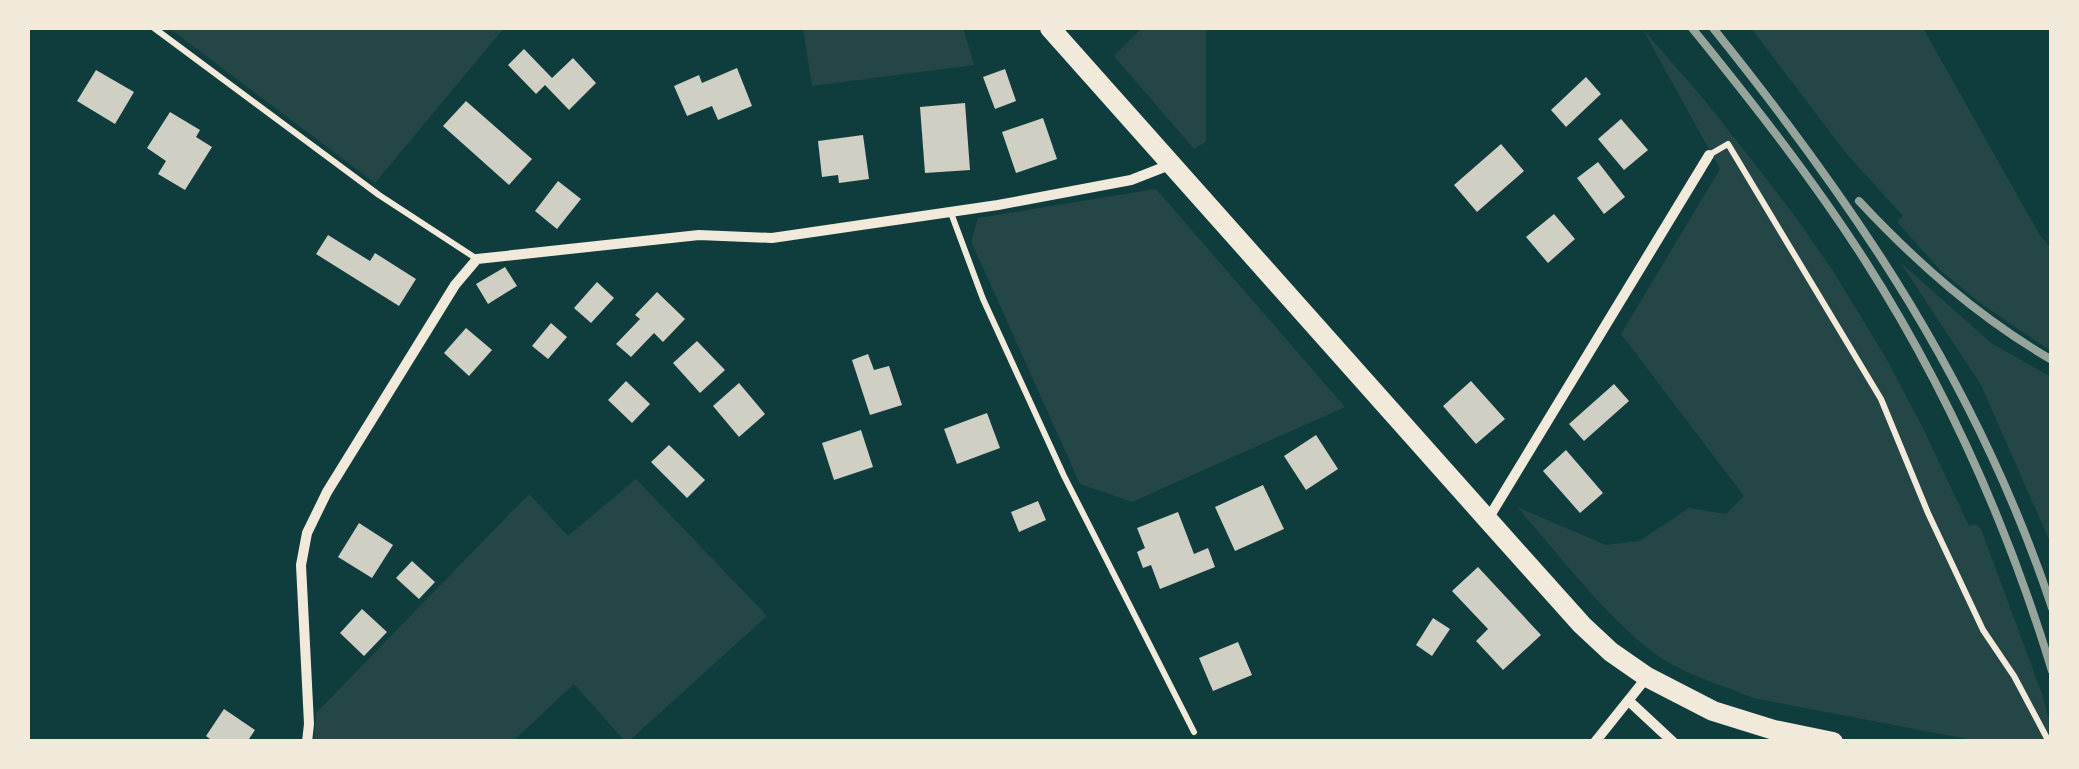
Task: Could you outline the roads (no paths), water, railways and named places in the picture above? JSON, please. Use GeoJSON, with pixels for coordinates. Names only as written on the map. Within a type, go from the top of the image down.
{"type":"FeatureCollection","features":[{"type":"Feature","properties":{"kind":"main road"},"geometry":{"type":"LineString","coordinates":[[1050,28],[1582,625],[1647,677],[1713,711],[1774,730],[1833,742]]}},
{"type":"Feature","properties":{"kind":"street"},"geometry":{"type":"LineString","coordinates":[[1488,520],[1709,155]]}},
{"type":"Feature","properties":{"kind":"street"},"geometry":{"type":"LineString","coordinates":[[307,742],[301,565],[307,533],[346,460],[455,286],[477,259],[699,235],[772,238],[1131,180],[1172,164]]}},
{"type":"Feature","properties":{"kind":"street"},"geometry":{"type":"LineString","coordinates":[[1595,742],[1647,677]]}},
{"type":"Feature","properties":{"kind":"street"},"geometry":{"type":"LineString","coordinates":[[1630,702],[1672,742]]}},
{"type":"Feature","properties":{"kind":"lane"},"geometry":{"type":"LineString","coordinates":[[154,28],[378,194],[477,259]]}},
{"type":"Feature","properties":{"kind":"lane"},"geometry":{"type":"LineString","coordinates":[[1709,155],[1728,144],[1881,399],[1928,514],[1983,630],[2014,676],[2048,742]]}},
{"type":"Feature","properties":{"kind":"lane"},"geometry":{"type":"LineString","coordinates":[[951,212],[983,299],[1064,476],[1194,732]]}},
{"type":"Feature","properties":{"kind":"railway"},"geometry":{"type":"LineString","coordinates":[[1692,28],[1824,199],[1922,357],[1995,511],[2052,671]]}},
{"type":"Feature","properties":{"kind":"railway"},"geometry":{"type":"LineString","coordinates":[[1713,28],[1816,163],[1909,302],[1988,449],[2052,608]]}},
{"type":"Feature","properties":{"kind":"railway"},"geometry":{"type":"LineString","coordinates":[[1859,201],[1950,288],[2052,360]]}}]}
